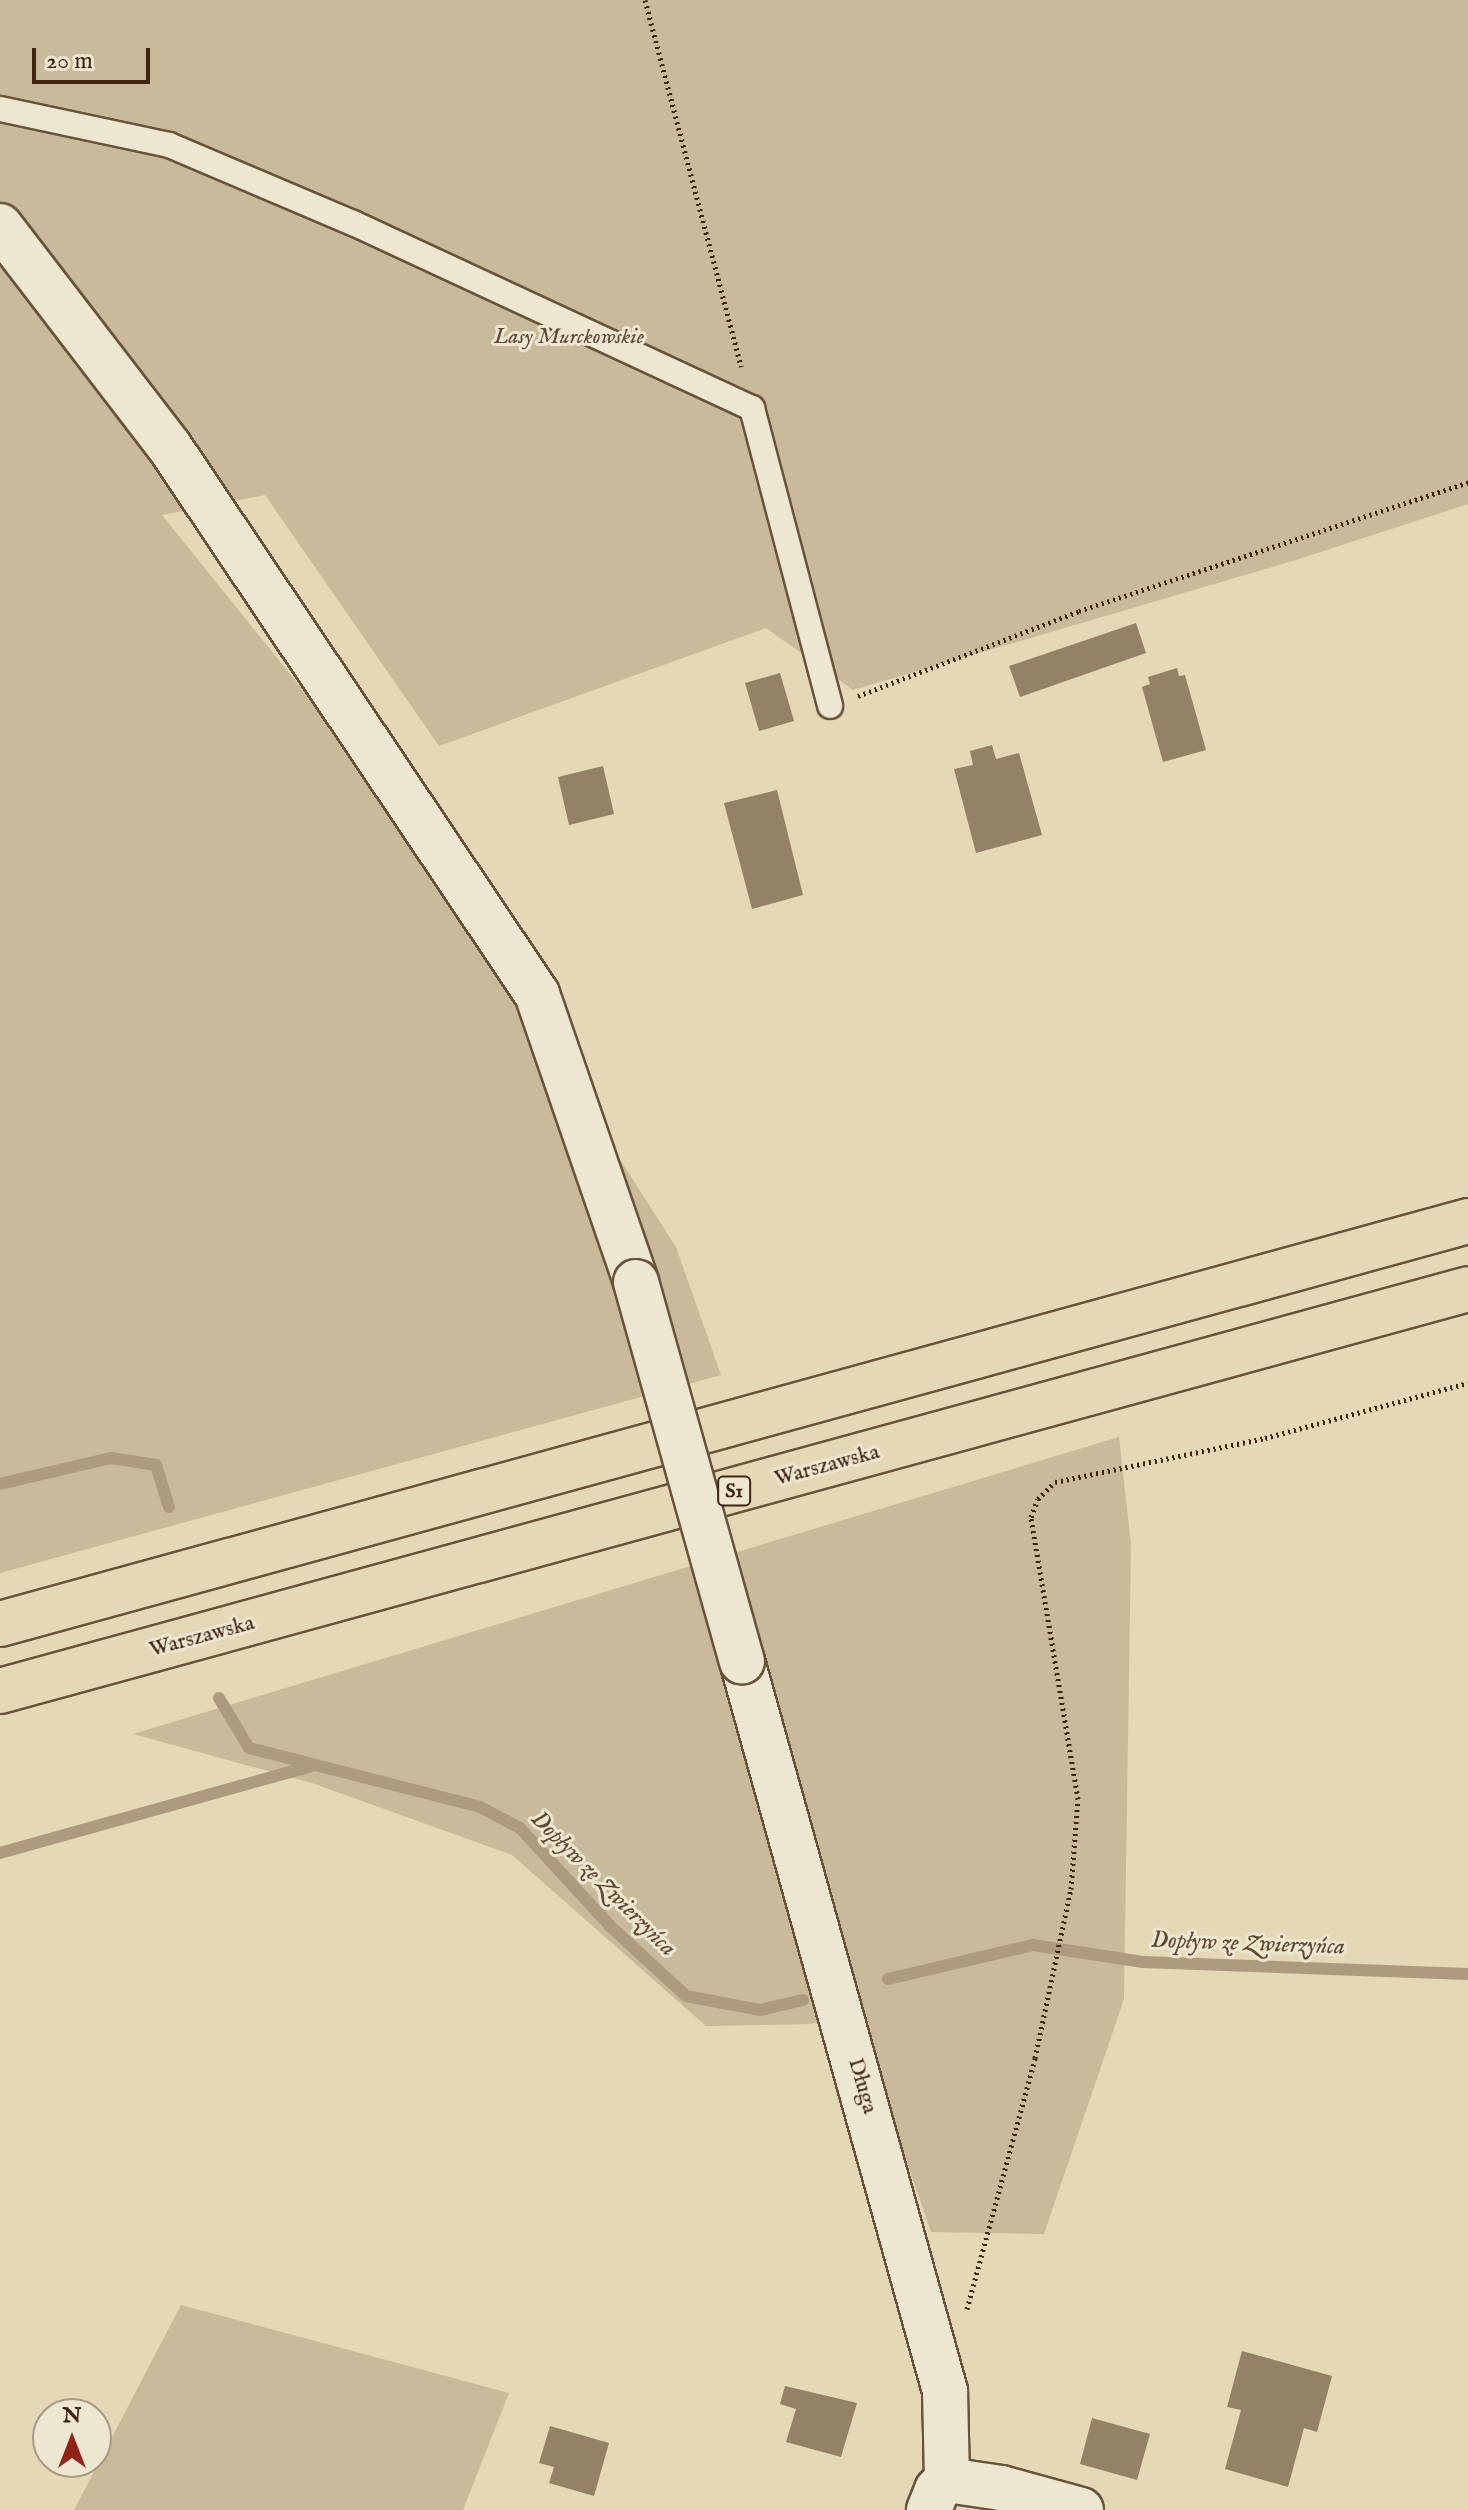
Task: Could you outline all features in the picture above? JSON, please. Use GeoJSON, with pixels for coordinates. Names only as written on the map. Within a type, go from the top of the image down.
{"type":"FeatureCollection","features":[{"type":"Feature","properties":{"kind":"highway"},"geometry":{"type":"LineString","coordinates":[[0,1624],[1468,1221]]}},
{"type":"Feature","properties":{"kind":"highway","name":"Warszawska"},"geometry":{"type":"LineString","coordinates":[[0,1691],[1468,1289]]}},
{"type":"Feature","properties":{"kind":"street","name":"Długa"},"geometry":{"type":"LineString","coordinates":[[0,226],[169,446],[537,994],[636,1282],[945,2391],[938,2495]]}},
{"type":"Feature","properties":{"kind":"street"},"geometry":{"type":"LineString","coordinates":[[938,2495],[1001,2488],[1081,2510]]}},
{"type":"Feature","properties":{"kind":"lane"},"geometry":{"type":"LineString","coordinates":[[0,109],[169,145],[353,223],[752,408],[830,706]]}},
{"type":"Feature","properties":{"kind":"path"},"geometry":{"type":"LineString","coordinates":[[645,0],[752,408]]}},
{"type":"Feature","properties":{"kind":"path"},"geometry":{"type":"LineString","coordinates":[[830,706],[1079,611],[1468,482]]}},
{"type":"Feature","properties":{"kind":"path"},"geometry":{"type":"LineString","coordinates":[[966,2316],[1035,2058],[1071,1889],[1078,1799],[1031,1517],[1038,1499],[1055,1482],[1265,1438],[1468,1383]]}},
{"type":"Feature","properties":{"kind":"green space","name":"Lasy Murckowskie"},"geometry":{"type":"Polygon","coordinates":[[[0,0],[1468,0],[1468,504],[1296,560],[853,690],[766,628],[439,746],[265,495],[162,515],[381,787],[676,1247],[721,1375],[0,1573],[0,0]]]}},
{"type":"Feature","properties":{"kind":"green space"},"geometry":{"type":"Polygon","coordinates":[[[1119,1437],[1131,1544],[1124,1999],[1044,2234],[931,2232],[855,2011],[811,2024],[706,2026],[512,1855],[312,1783],[133,1734],[1119,1437]]]}},
{"type":"Feature","properties":{"kind":"green space"},"geometry":{"type":"Polygon","coordinates":[[[181,2305],[509,2393],[463,2510],[74,2510],[91,2478],[112,2478],[112,2437],[181,2305]]]}},
{"type":"Feature","properties":{"kind":"building"},"geometry":{"type":"Polygon","coordinates":[[[1136,623],[1146,653],[1020,697],[1009,666],[1136,623]]]}},
{"type":"Feature","properties":{"kind":"building"},"geometry":{"type":"Polygon","coordinates":[[[1177,668],[1179,676],[1185,675],[1206,750],[1163,762],[1142,687],[1150,684],[1148,677],[1177,668]]]}},
{"type":"Feature","properties":{"kind":"building"},"geometry":{"type":"Polygon","coordinates":[[[780,673],[794,721],[759,731],[745,683],[780,673]]]}},
{"type":"Feature","properties":{"kind":"building"},"geometry":{"type":"Polygon","coordinates":[[[992,745],[996,759],[1019,753],[1042,835],[976,853],[954,769],[973,765],[970,751],[992,745]]]}},
{"type":"Feature","properties":{"kind":"building"},"geometry":{"type":"Polygon","coordinates":[[[603,766],[614,814],[569,825],[558,777],[603,766]]]}},
{"type":"Feature","properties":{"kind":"building"},"geometry":{"type":"Polygon","coordinates":[[[777,790],[803,895],[752,909],[724,803],[777,790]]]}},
{"type":"Feature","properties":{"kind":"building"},"geometry":{"type":"Polygon","coordinates":[[[1242,2351],[1332,2376],[1317,2432],[1304,2428],[1288,2487],[1225,2469],[1241,2410],[1227,2407],[1242,2351]]]}},
{"type":"Feature","properties":{"kind":"building"},"geometry":{"type":"Polygon","coordinates":[[[785,2386],[857,2403],[841,2457],[786,2442],[796,2409],[780,2404],[785,2386]]]}},
{"type":"Feature","properties":{"kind":"building"},"geometry":{"type":"Polygon","coordinates":[[[1092,2418],[1150,2434],[1137,2480],[1080,2464],[1092,2418]]]}},
{"type":"Feature","properties":{"kind":"building"},"geometry":{"type":"Polygon","coordinates":[[[550,2426],[609,2443],[594,2496],[549,2483],[554,2467],[539,2463],[550,2426]]]}},
{"type":"Feature","properties":{"kind":"waterway"},"geometry":{"type":"LineString","coordinates":[[0,1484],[111,1458],[156,1465],[169,1507]]}},
{"type":"Feature","properties":{"kind":"waterway","name":"Dopływ ze Zwierzyńca"},"geometry":{"type":"LineString","coordinates":[[219,1698],[249,1748],[480,1807],[520,1828],[610,1926],[686,1996],[760,2010],[803,2000]]}},
{"type":"Feature","properties":{"kind":"waterway","name":"Dopływ ze Zwierzyńca"},"geometry":{"type":"LineString","coordinates":[[0,1853],[311,1766]]}},
{"type":"Feature","properties":{"kind":"waterway","name":"Dopływ ze Zwierzyńca"},"geometry":{"type":"LineString","coordinates":[[888,1979],[1033,1945],[1143,1962],[1468,1974]]}}]}
